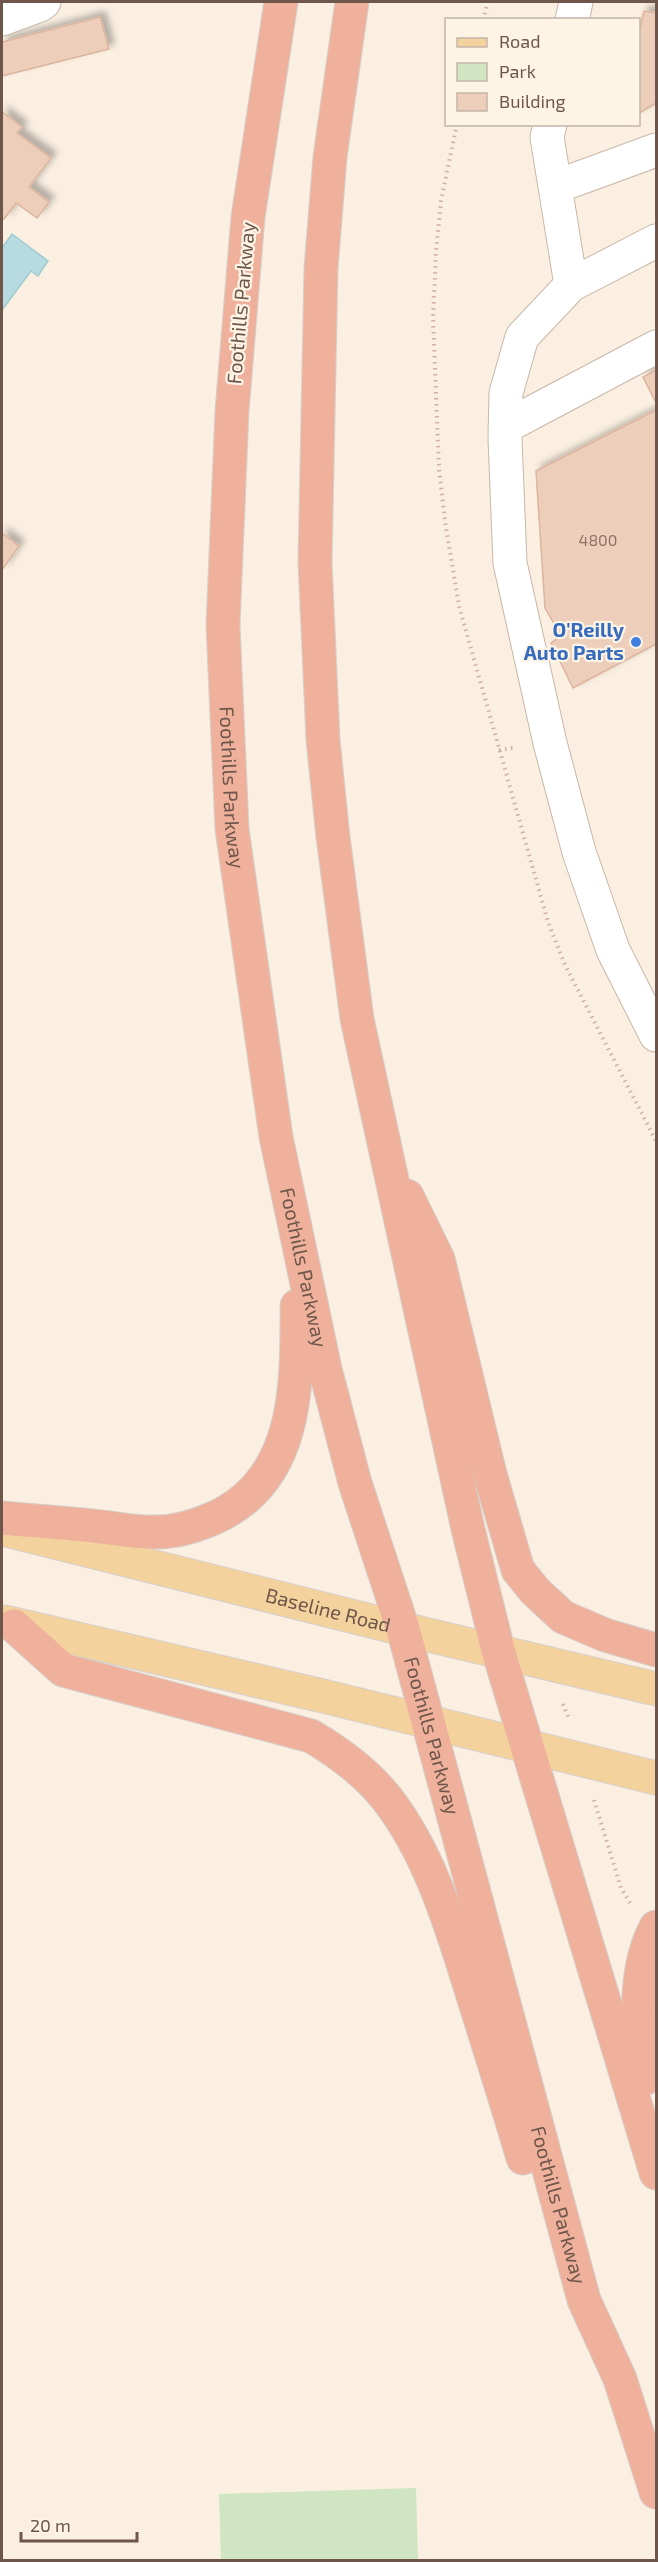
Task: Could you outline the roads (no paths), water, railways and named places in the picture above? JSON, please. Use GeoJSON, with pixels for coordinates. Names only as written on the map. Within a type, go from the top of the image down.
{"type":"FeatureCollection","features":[{"type":"Feature","properties":{"kind":"highway","name":"Foothills Parkway"},"geometry":{"type":"LineString","coordinates":[[281,2],[248,217],[238,316],[226,520],[223,625],[232,829],[271,1102],[297,1244],[325,1369],[355,1483],[403,1629],[584,2300],[620,2379],[657,2492]]}},
{"type":"Feature","properties":{"kind":"highway"},"geometry":{"type":"LineString","coordinates":[[352,2],[330,157],[321,268],[315,562],[322,729],[333,837],[357,1019],[468,1529],[498,1650],[657,2174]]}},
{"type":"Feature","properties":{"kind":"highway"},"geometry":{"type":"LineString","coordinates":[[384,1149],[438,1259],[490,1474],[518,1570],[535,1592],[563,1617],[605,1635],[657,1650]]}},
{"type":"Feature","properties":{"kind":"highway"},"geometry":{"type":"LineString","coordinates":[[2,1518],[157,1532],[195,1526],[230,1510],[253,1492],[270,1471],[281,1449],[290,1416],[297,1372],[297,1244]]}},
{"type":"Feature","properties":{"kind":"highway"},"geometry":{"type":"LineString","coordinates":[[8,1623],[63,1670],[311,1736],[338,1751],[387,1798],[410,1830],[449,1918],[551,2248],[584,2300]]}},
{"type":"Feature","properties":{"kind":"highway"},"geometry":{"type":"LineString","coordinates":[[653,1932],[639,1989],[639,2048],[657,2164]]}},
{"type":"Feature","properties":{"kind":"main road","name":"Baseline Road"},"geometry":{"type":"LineString","coordinates":[[2,1529],[403,1629],[657,1689]]}},
{"type":"Feature","properties":{"kind":"main road"},"geometry":{"type":"LineString","coordinates":[[8,1623],[657,1778]]}},
{"type":"Feature","properties":{"kind":"lane"},"geometry":{"type":"LineString","coordinates":[[2,19],[44,2]]}},
{"type":"Feature","properties":{"kind":"lane"},"geometry":{"type":"LineString","coordinates":[[572,18],[576,2]]}},
{"type":"Feature","properties":{"kind":"lane"},"geometry":{"type":"LineString","coordinates":[[550,126],[547,137],[571,285]]}},
{"type":"Feature","properties":{"kind":"lane"},"geometry":{"type":"LineString","coordinates":[[555,187],[657,150]]}},
{"type":"Feature","properties":{"kind":"lane"},"geometry":{"type":"LineString","coordinates":[[657,241],[571,285],[522,337],[506,393],[505,427],[510,563],[550,743],[579,852],[613,950],[657,1035]]}},
{"type":"Feature","properties":{"kind":"lane"},"geometry":{"type":"LineString","coordinates":[[505,427],[657,347]]}},
{"type":"Feature","properties":{"kind":"water"},"geometry":{"type":"Polygon","coordinates":[[[12,234],[48,261],[38,276],[31,271],[2,310],[2,248],[12,234]]]}},
{"type":"Feature","properties":{"kind":"place","name":"O'Reilly Auto Parts"},"geometry":{"type":"Point","coordinates":[636,642]}}]}
